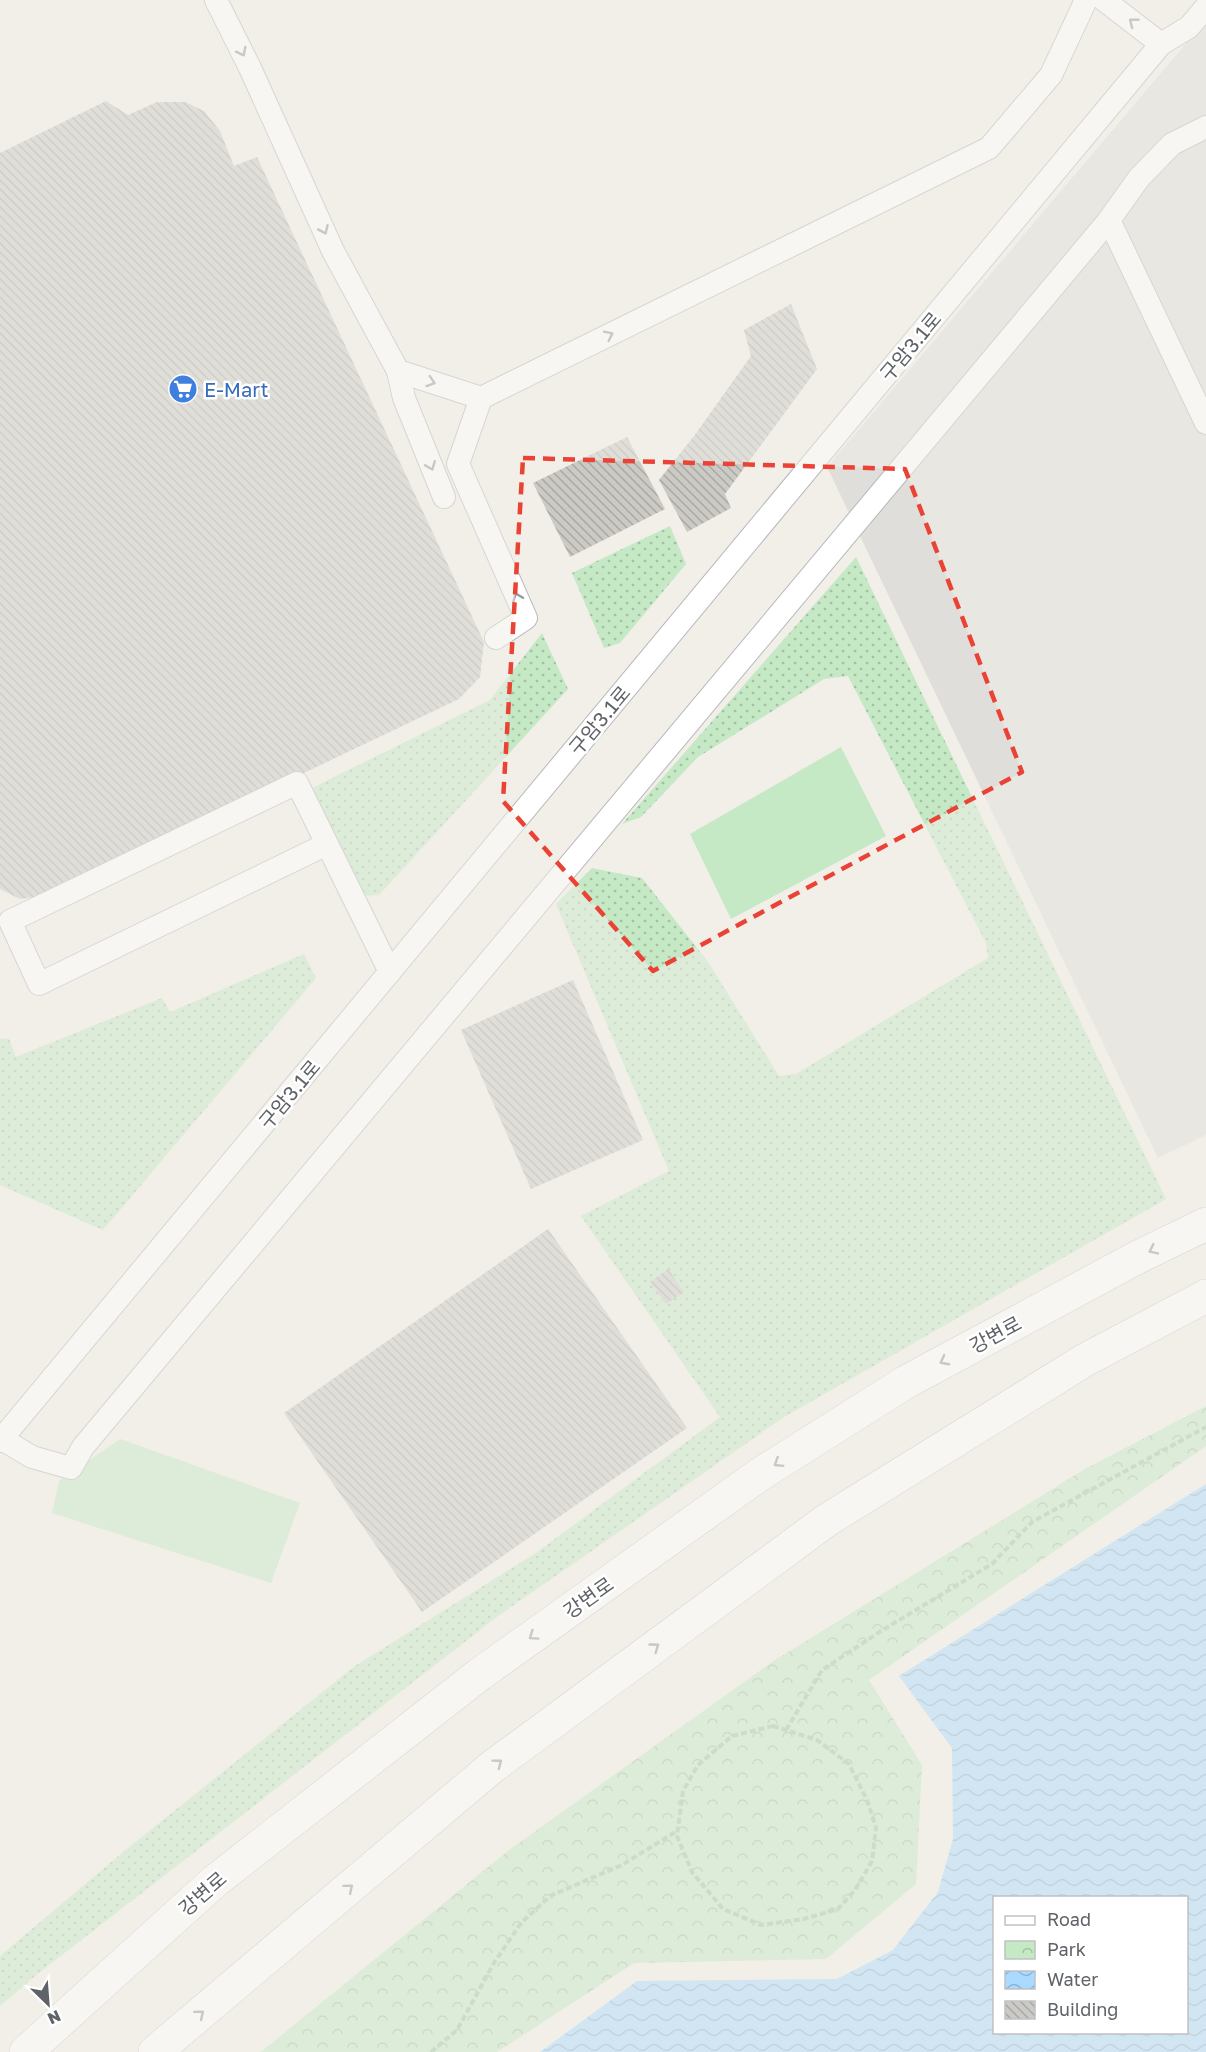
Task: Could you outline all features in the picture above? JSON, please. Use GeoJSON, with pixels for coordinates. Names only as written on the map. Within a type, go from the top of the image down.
{"type":"FeatureCollection","features":[{"type":"Feature","properties":{"kind":"street","name":"강변로"},"geometry":{"type":"LineString","coordinates":[[26,2052],[215,1881],[480,1674],[759,1475],[906,1382],[1138,1257],[1206,1224]]}},
{"type":"Feature","properties":{"kind":"street"},"geometry":{"type":"LineString","coordinates":[[155,2052],[492,1767],[827,1520],[1085,1360],[1206,1296]]}},
{"type":"Feature","properties":{"kind":"lane"},"geometry":{"type":"LineString","coordinates":[[216,0],[250,68],[333,251],[398,371],[404,398],[444,497]]}},
{"type":"Feature","properties":{"kind":"lane"},"geometry":{"type":"LineString","coordinates":[[398,371],[480,398],[989,148],[1051,75],[1086,0]]}},
{"type":"Feature","properties":{"kind":"lane"},"geometry":{"type":"LineString","coordinates":[[1104,0],[1161,44]]}},
{"type":"Feature","properties":{"kind":"lane","name":"구암3.1로"},"geometry":{"type":"LineString","coordinates":[[1,1440],[1161,44],[1189,27],[1206,8]]}},
{"type":"Feature","properties":{"kind":"lane"},"geometry":{"type":"LineString","coordinates":[[1,1440],[32,1457],[71,1468],[83,1447],[1109,219],[1139,178],[1172,144],[1206,127]]}},
{"type":"Feature","properties":{"kind":"lane"},"geometry":{"type":"LineString","coordinates":[[1109,219],[1206,423]]}},
{"type":"Feature","properties":{"kind":"lane"},"geometry":{"type":"LineString","coordinates":[[480,398],[458,464],[526,618],[496,638]]}},
{"type":"Feature","properties":{"kind":"lane"},"geometry":{"type":"LineString","coordinates":[[327,844],[39,984],[10,921],[297,783],[390,972]]}},
{"type":"Feature","properties":{"kind":"path"},"geometry":{"type":"LineString","coordinates":[[786,1730],[822,1670],[881,1631],[992,1564],[1032,1522],[1206,1427]]}},
{"type":"Feature","properties":{"kind":"path"},"geometry":{"type":"LineString","coordinates":[[773,1726],[817,1740],[849,1764],[867,1800],[876,1828],[872,1861],[855,1890],[838,1909],[804,1919],[761,1925],[723,1909],[692,1872],[677,1836],[678,1830],[682,1791],[698,1764],[732,1736],[773,1726]]}},
{"type":"Feature","properties":{"kind":"path"},"geometry":{"type":"LineString","coordinates":[[431,2052],[457,2030],[494,1963],[521,1923],[550,1896],[622,1865],[678,1830]]}},
{"type":"Feature","properties":{"kind":"highlighted area"},"geometry":{"type":"Polygon","coordinates":[[[523,458],[905,469],[1022,772],[653,971],[503,801],[523,458]]]}},
{"type":"Feature","properties":{"kind":"shaded area"},"geometry":{"type":"Polygon","coordinates":[[[1206,20],[1206,1135],[1158,1158],[827,467],[1206,20]]]}},
{"type":"Feature","properties":{"kind":"green space"},"geometry":{"type":"Polygon","coordinates":[[[670,526],[686,564],[620,643],[604,648],[572,573],[670,526]]]}},
{"type":"Feature","properties":{"kind":"green space"},"geometry":{"type":"Polygon","coordinates":[[[856,557],[1166,1199],[784,1417],[498,1616],[35,1976],[0,2006],[0,1956],[122,1853],[355,1666],[536,1553],[720,1417],[581,1216],[669,1171],[556,904],[592,868],[642,878],[708,962],[779,1076],[796,1074],[988,958],[986,943],[848,676],[824,679],[698,757],[641,817],[622,824],[856,557]]]}},
{"type":"Feature","properties":{"kind":"green space"},"geometry":{"type":"Polygon","coordinates":[[[542,633],[568,689],[379,895],[362,896],[312,788],[490,700],[542,633]]]}},
{"type":"Feature","properties":{"kind":"green space"},"geometry":{"type":"Polygon","coordinates":[[[841,747],[886,836],[731,919],[690,834],[841,747]]]}},
{"type":"Feature","properties":{"kind":"green space"},"geometry":{"type":"Polygon","coordinates":[[[304,954],[316,978],[103,1230],[0,1185],[0,1038],[9,1039],[16,1057],[162,998],[170,1012],[304,954]]]}},
{"type":"Feature","properties":{"kind":"green space"},"geometry":{"type":"Polygon","coordinates":[[[1206,1406],[1206,1446],[869,1680],[922,1765],[916,1884],[826,1959],[634,1963],[497,2052],[261,2052],[509,1850],[772,1662],[1085,1469],[1206,1406]]]}},
{"type":"Feature","properties":{"kind":"green space"},"geometry":{"type":"Polygon","coordinates":[[[120,1439],[300,1503],[271,1583],[52,1513],[59,1481],[120,1439]]]}},
{"type":"Feature","properties":{"kind":"water"},"geometry":{"type":"Polygon","coordinates":[[[1206,1484],[1206,2052],[540,2052],[637,1981],[837,1979],[893,1950],[938,1892],[953,1839],[952,1748],[899,1676],[1206,1484]]]}},
{"type":"Feature","properties":{"kind":"building","name":"E-Mart"},"geometry":{"type":"Polygon","coordinates":[[[106,101],[128,115],[157,102],[185,102],[204,111],[220,131],[234,166],[257,157],[484,642],[480,677],[459,699],[48,895],[20,899],[0,889],[0,153],[106,101]]]}},
{"type":"Feature","properties":{"kind":"building"},"geometry":{"type":"Polygon","coordinates":[[[791,304],[817,369],[725,494],[731,508],[687,532],[659,480],[694,436],[751,356],[744,330],[791,304]]]}},
{"type":"Feature","properties":{"kind":"building"},"geometry":{"type":"Polygon","coordinates":[[[627,437],[665,509],[570,557],[533,483],[627,437]]]}},
{"type":"Feature","properties":{"kind":"building"},"geometry":{"type":"Polygon","coordinates":[[[573,980],[643,1140],[531,1189],[461,1030],[573,980]]]}},
{"type":"Feature","properties":{"kind":"building"},"geometry":{"type":"Polygon","coordinates":[[[548,1229],[687,1428],[422,1612],[284,1413],[548,1229]]]}},
{"type":"Feature","properties":{"kind":"building"},"geometry":{"type":"Polygon","coordinates":[[[668,1269],[684,1292],[666,1304],[650,1282],[668,1269]]]}},
{"type":"Feature","properties":{"kind":"place","name":"E-Mart"},"geometry":{"type":"Point","coordinates":[183,389]}}]}
